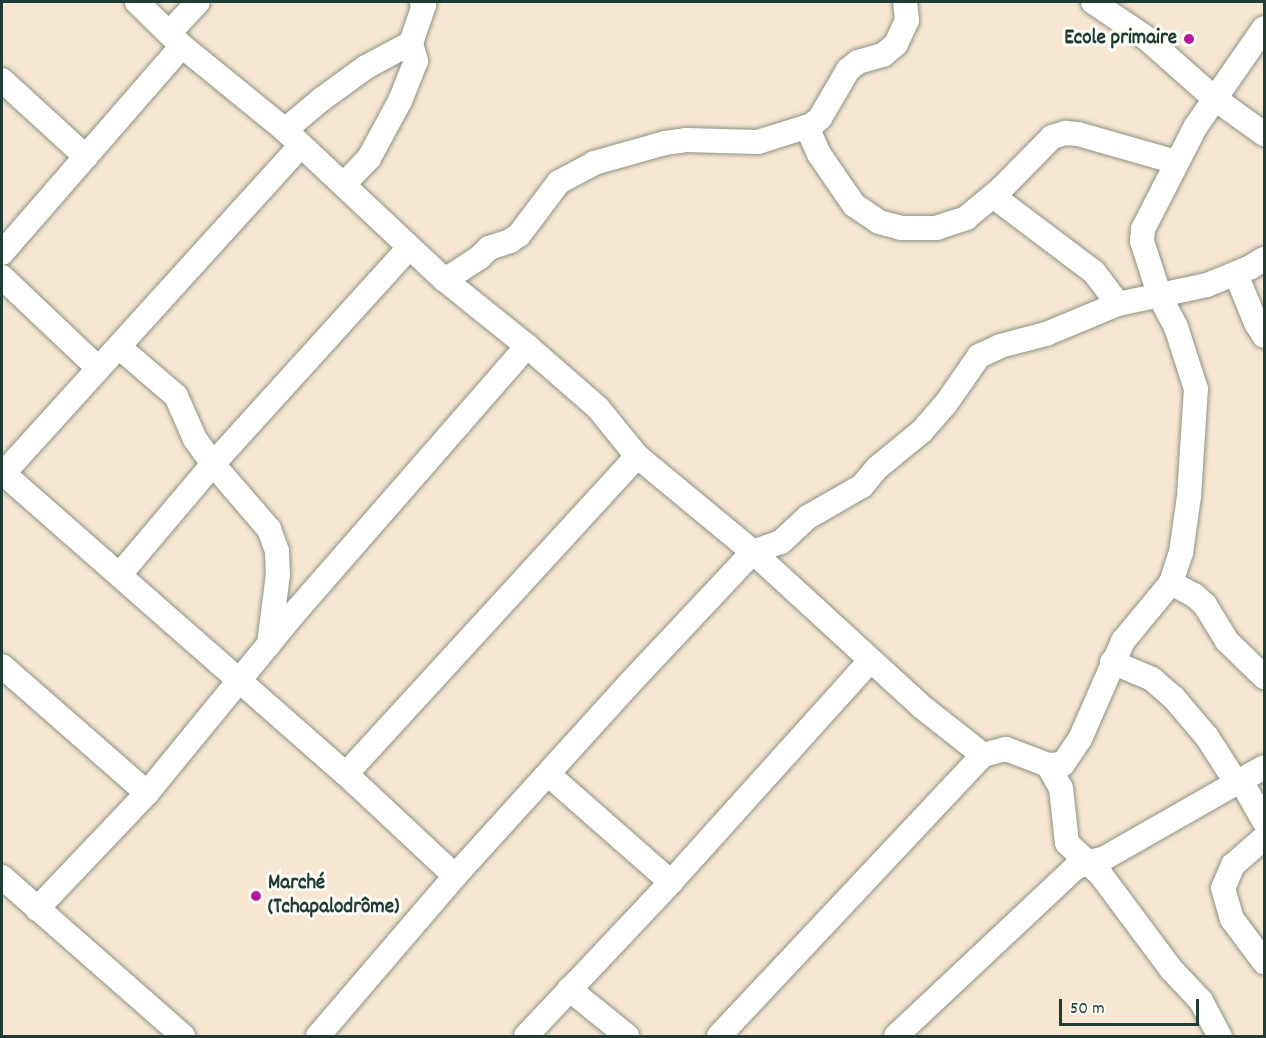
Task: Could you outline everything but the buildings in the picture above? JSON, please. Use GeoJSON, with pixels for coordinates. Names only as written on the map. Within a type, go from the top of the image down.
{"type":"FeatureCollection","features":[{"type":"Feature","properties":{"kind":"street"},"geometry":{"type":"LineString","coordinates":[[137,2],[176,40],[344,184],[445,280],[527,346],[598,408],[637,456],[753,552],[922,707],[983,755]]}},
{"type":"Feature","properties":{"kind":"street"},"geometry":{"type":"LineString","coordinates":[[2,253],[86,156],[176,40],[198,2]]}},
{"type":"Feature","properties":{"kind":"street"},"geometry":{"type":"LineString","coordinates":[[344,184],[369,158],[400,101],[416,61],[411,43],[424,5],[422,2]]}},
{"type":"Feature","properties":{"kind":"street"},"geometry":{"type":"LineString","coordinates":[[445,280],[493,245],[519,236],[559,182],[594,164],[665,143],[686,140],[758,142],[807,128],[820,118],[848,70],[858,62],[884,55],[896,44],[907,20],[905,2]]}},
{"type":"Feature","properties":{"kind":"street"},"geometry":{"type":"LineString","coordinates":[[1093,2],[1145,37],[1214,98],[1264,134]]}},
{"type":"Feature","properties":{"kind":"street"},"geometry":{"type":"LineString","coordinates":[[722,1035],[983,755],[1006,749],[1047,765],[1062,764],[1069,757],[1080,739],[1112,662],[1130,632],[1171,583],[1181,552],[1189,496],[1196,388],[1176,327],[1160,297],[1142,241],[1143,229],[1176,162],[1214,98],[1264,28]]}},
{"type":"Feature","properties":{"kind":"street"},"geometry":{"type":"LineString","coordinates":[[411,43],[366,67],[322,99],[293,138],[119,346],[2,474],[121,573],[238,681],[346,774],[455,876]]}},
{"type":"Feature","properties":{"kind":"street"},"geometry":{"type":"LineString","coordinates":[[2,80],[86,156]]}},
{"type":"Feature","properties":{"kind":"street"},"geometry":{"type":"LineString","coordinates":[[807,128],[819,154],[854,205],[879,222],[901,228],[936,228],[966,218],[993,196],[1052,137],[1065,133],[1078,134],[1176,162]]}},
{"type":"Feature","properties":{"kind":"street"},"geometry":{"type":"LineString","coordinates":[[993,196],[1094,272],[1118,304]]}},
{"type":"Feature","properties":{"kind":"street"},"geometry":{"type":"LineString","coordinates":[[121,573],[213,465],[409,248]]}},
{"type":"Feature","properties":{"kind":"street"},"geometry":{"type":"LineString","coordinates":[[318,1036],[455,876],[549,775],[629,684],[753,552],[781,542],[808,518],[862,486],[877,468],[922,430],[945,405],[979,356],[988,350],[1046,334],[1118,304],[1160,297],[1207,285],[1236,274],[1264,259]]}},
{"type":"Feature","properties":{"kind":"street"},"geometry":{"type":"LineString","coordinates":[[1236,274],[1256,323],[1264,336]]}},
{"type":"Feature","properties":{"kind":"street"},"geometry":{"type":"LineString","coordinates":[[2,277],[98,368]]}},
{"type":"Feature","properties":{"kind":"street"},"geometry":{"type":"LineString","coordinates":[[119,346],[176,396],[195,439],[213,465],[269,529],[277,551],[278,574],[269,644]]}},
{"type":"Feature","properties":{"kind":"street"},"geometry":{"type":"LineString","coordinates":[[37,909],[147,793],[269,644],[527,346]]}},
{"type":"Feature","properties":{"kind":"street"},"geometry":{"type":"LineString","coordinates":[[346,774],[637,456]]}},
{"type":"Feature","properties":{"kind":"street"},"geometry":{"type":"LineString","coordinates":[[1171,583],[1194,595],[1205,605],[1227,641],[1264,677]]}},
{"type":"Feature","properties":{"kind":"street"},"geometry":{"type":"LineString","coordinates":[[526,1036],[568,988],[671,882],[870,661]]}},
{"type":"Feature","properties":{"kind":"street"},"geometry":{"type":"LineString","coordinates":[[1112,662],[1152,679],[1174,698],[1208,737],[1264,821]]}},
{"type":"Feature","properties":{"kind":"street"},"geometry":{"type":"LineString","coordinates":[[2,666],[147,793]]}},
{"type":"Feature","properties":{"kind":"street"},"geometry":{"type":"LineString","coordinates":[[1047,765],[1061,788],[1067,843],[1101,875],[1171,969],[1201,1001],[1220,1036]]}},
{"type":"Feature","properties":{"kind":"street"},"geometry":{"type":"LineString","coordinates":[[896,1036],[1074,869],[1087,862],[1103,859],[1264,767]]}},
{"type":"Feature","properties":{"kind":"street"},"geometry":{"type":"LineString","coordinates":[[549,775],[671,882]]}},
{"type":"Feature","properties":{"kind":"street"},"geometry":{"type":"LineString","coordinates":[[1264,838],[1233,865],[1223,888],[1232,919],[1264,963]]}},
{"type":"Feature","properties":{"kind":"street"},"geometry":{"type":"LineString","coordinates":[[2,877],[183,1036]]}},
{"type":"Feature","properties":{"kind":"street"},"geometry":{"type":"LineString","coordinates":[[568,988],[627,1036]]}},
{"type":"Feature","properties":{"kind":"place","name":"Ecole primaire"},"geometry":{"type":"Point","coordinates":[1189,39]}},
{"type":"Feature","properties":{"kind":"place","name":"Marché (Tchapalodrôme)"},"geometry":{"type":"Point","coordinates":[256,896]}}]}
